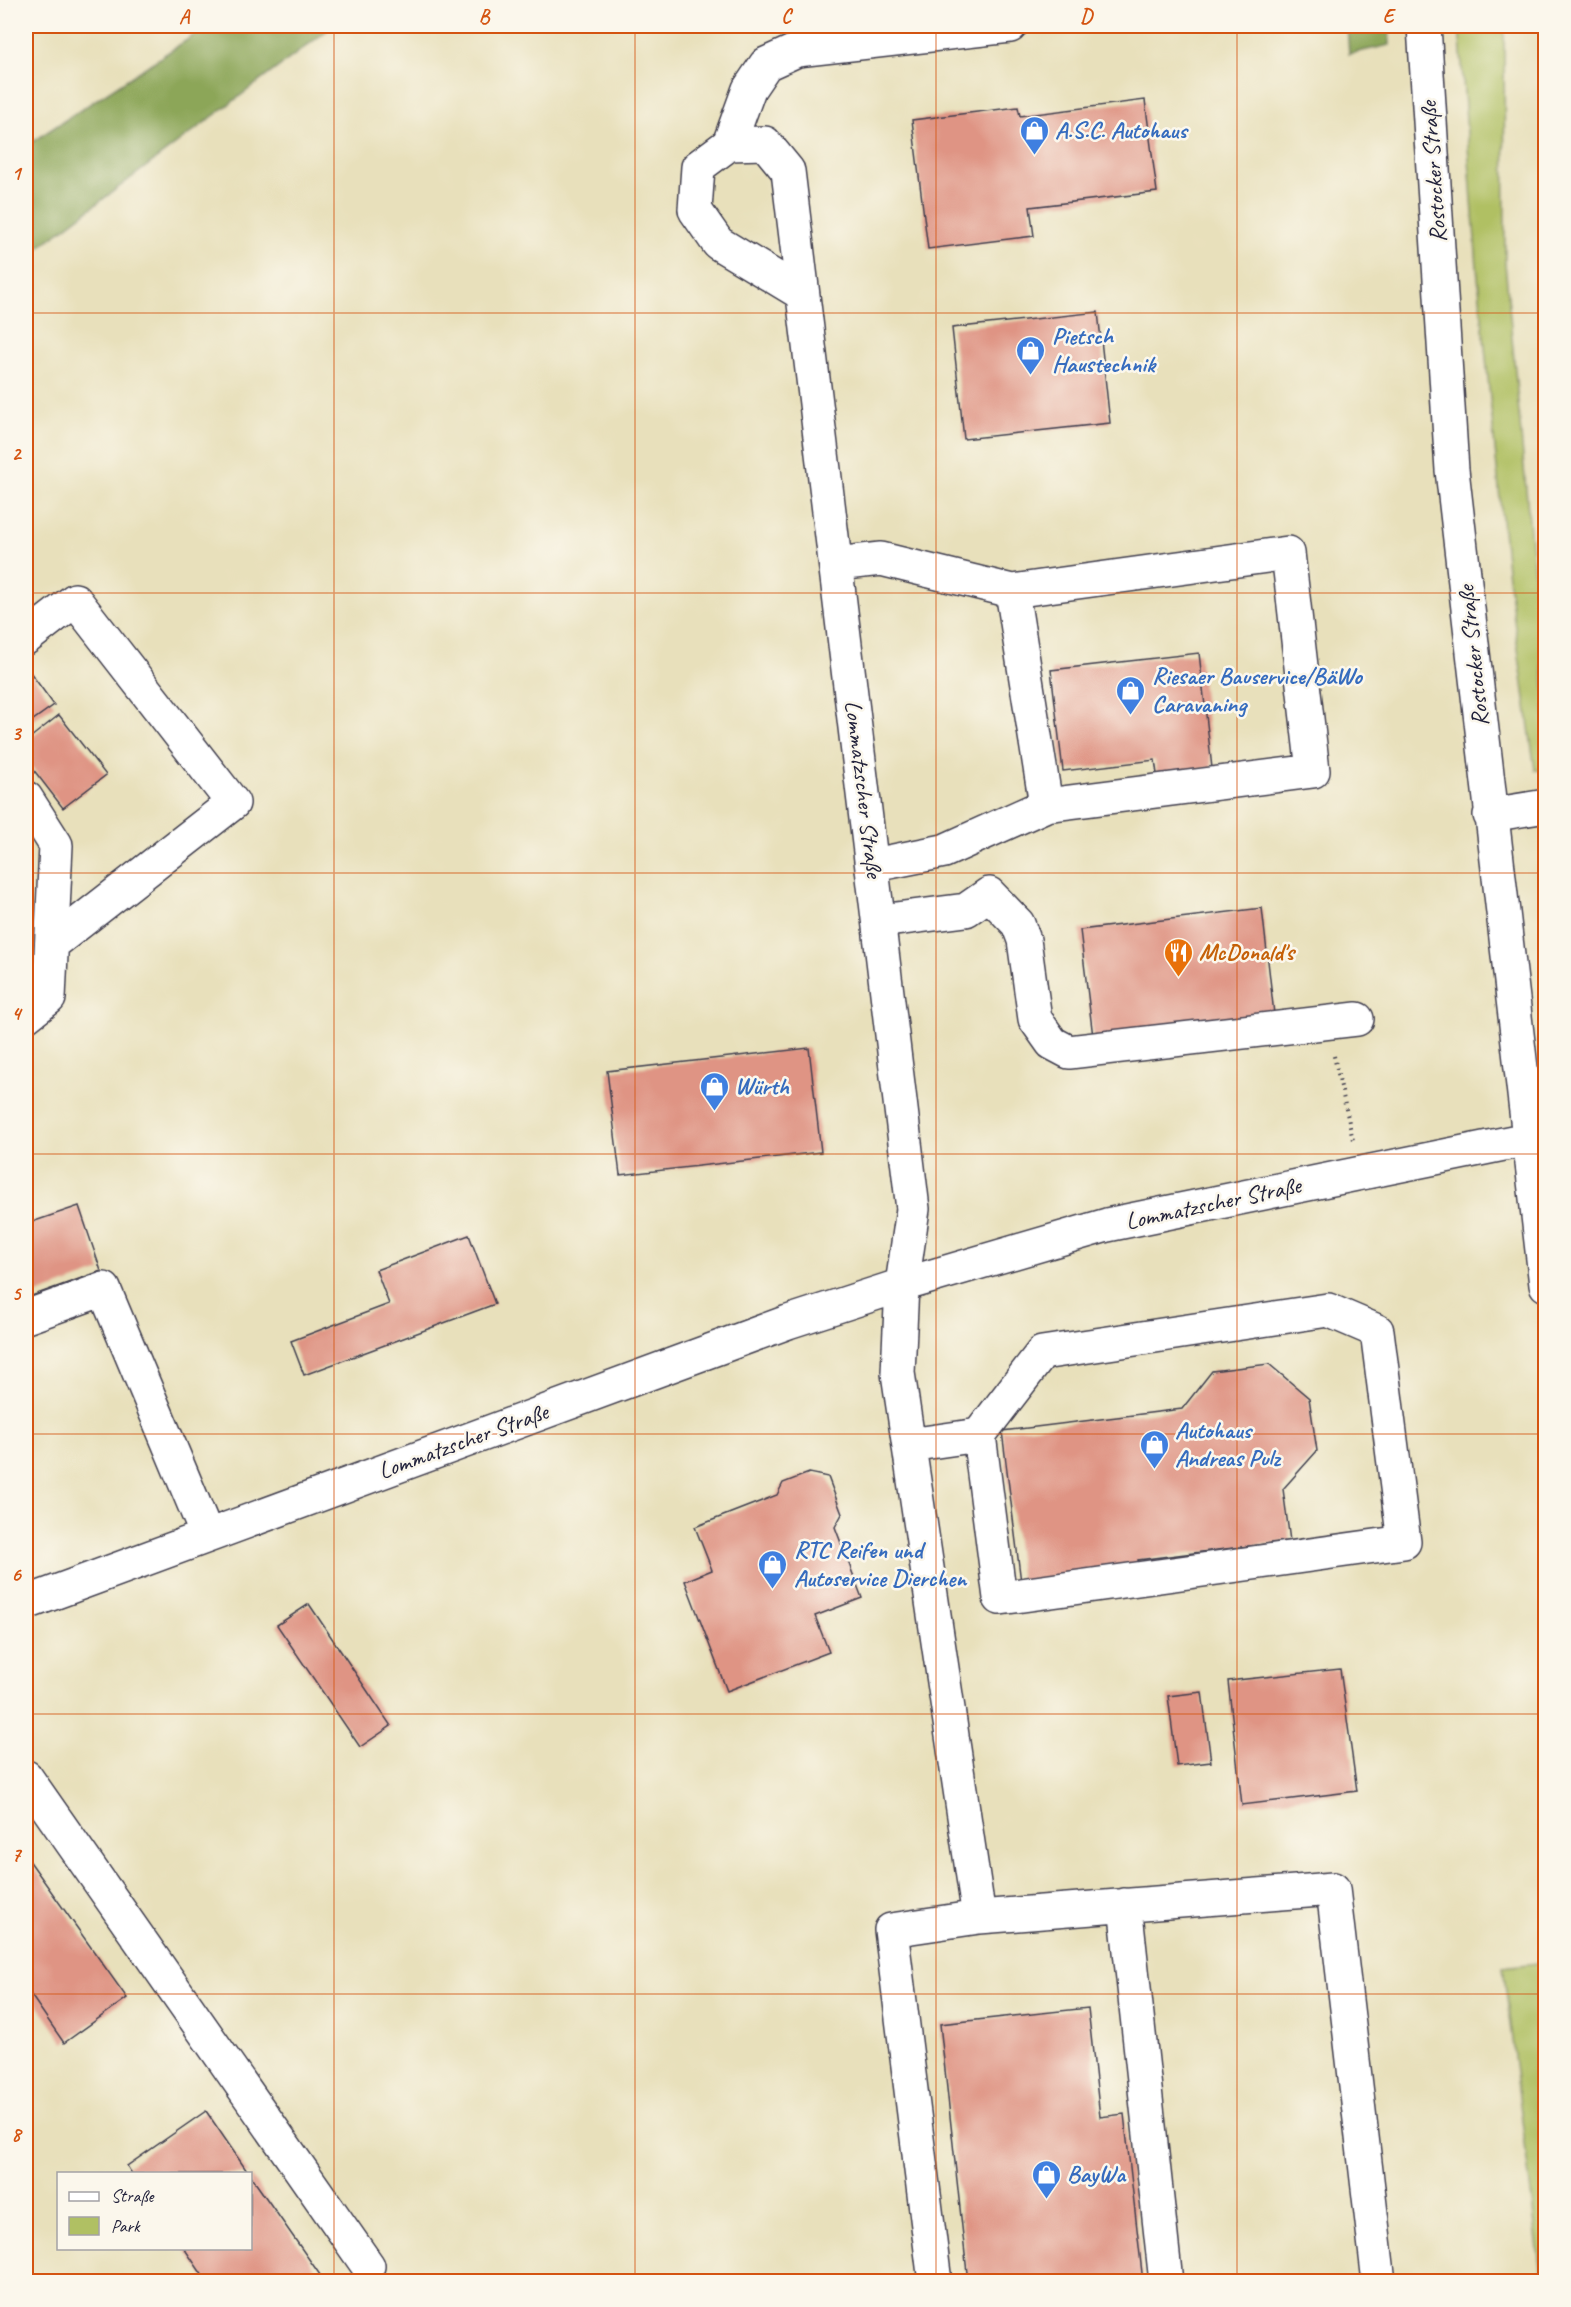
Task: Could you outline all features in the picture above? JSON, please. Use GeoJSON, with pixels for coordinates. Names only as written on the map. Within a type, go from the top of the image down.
{"type":"FeatureCollection","features":[{"type":"Feature","properties":{"kind":"street"},"geometry":{"type":"LineString","coordinates":[[801,293],[718,243],[695,210],[698,166],[729,144],[749,89],[766,64],[797,50],[1010,26]]}},
{"type":"Feature","properties":{"kind":"street","name":"Rostocker Straße"},"geometry":{"type":"LineString","coordinates":[[1424,26],[1452,470],[1490,815],[1537,1135],[1545,1285]]}},
{"type":"Feature","properties":{"kind":"street","name":"Lommatzscher Straße"},"geometry":{"type":"LineString","coordinates":[[729,144],[765,143],[788,171],[801,293],[874,865],[913,1209],[902,1285]]}},
{"type":"Feature","properties":{"kind":"street"},"geometry":{"type":"LineString","coordinates":[[836,564],[881,559],[1012,591],[1288,553],[1313,771],[1046,805],[944,851],[874,865]]}},
{"type":"Feature","properties":{"kind":"street"},"geometry":{"type":"LineString","coordinates":[[1012,591],[1046,805]]}},
{"type":"Feature","properties":{"kind":"street"},"geometry":{"type":"LineString","coordinates":[[26,638],[75,600],[233,803],[52,945]]}},
{"type":"Feature","properties":{"kind":"street"},"geometry":{"type":"LineString","coordinates":[[26,800],[56,845],[52,945],[37,1007]]}},
{"type":"Feature","properties":{"kind":"street"},"geometry":{"type":"LineString","coordinates":[[1490,815],[1545,806]]}},
{"type":"Feature","properties":{"kind":"street"},"geometry":{"type":"LineString","coordinates":[[880,921],[966,910],[989,894],[1018,924],[1024,940],[1035,1019],[1052,1043],[1070,1052],[1357,1019]]}},
{"type":"Feature","properties":{"kind":"street"},"geometry":{"type":"LineString","coordinates":[[26,970],[37,1007]]}},
{"type":"Feature","properties":{"kind":"street","name":"Lommatzscher Straße"},"geometry":{"type":"LineString","coordinates":[[26,1603],[788,1322],[902,1285],[1107,1225],[1537,1135]]}},
{"type":"Feature","properties":{"kind":"street"},"geometry":{"type":"LineString","coordinates":[[902,1285],[898,1373],[979,1917]]}},
{"type":"Feature","properties":{"kind":"street"},"geometry":{"type":"LineString","coordinates":[[26,1317],[104,1289],[207,1535]]}},
{"type":"Feature","properties":{"kind":"street"},"geometry":{"type":"LineString","coordinates":[[909,1445],[979,1435],[1042,1353],[1328,1310],[1377,1331],[1404,1542],[1000,1599],[979,1435]]}},
{"type":"Feature","properties":{"kind":"street"},"geometry":{"type":"LineString","coordinates":[[26,1777],[368,2266]]}},
{"type":"Feature","properties":{"kind":"street"},"geometry":{"type":"LineString","coordinates":[[935,2282],[891,1930],[979,1917],[1333,1889],[1379,2282]]}},
{"type":"Feature","properties":{"kind":"street"},"geometry":{"type":"LineString","coordinates":[[1125,1905],[1166,2282]]}},
{"type":"Feature","properties":{"kind":"path"},"geometry":{"type":"LineString","coordinates":[[1332,1050],[1345,1095],[1360,1173]]}},
{"type":"Feature","properties":{"kind":"green space"},"geometry":{"type":"Polygon","coordinates":[[[208,26],[333,26],[26,257],[26,146],[208,26]]]}},
{"type":"Feature","properties":{"kind":"green space"},"geometry":{"type":"Polygon","coordinates":[[[1347,26],[1389,26],[1390,45],[1349,54],[1347,26]]]}},
{"type":"Feature","properties":{"kind":"green space"},"geometry":{"type":"Polygon","coordinates":[[[1459,26],[1504,26],[1505,263],[1545,693],[1545,771],[1535,770],[1507,570],[1477,267],[1459,26]]]}},
{"type":"Feature","properties":{"kind":"green space"},"geometry":{"type":"Polygon","coordinates":[[[1545,1962],[1546,2281],[1542,2282],[1503,1967],[1545,1962]]]}},
{"type":"Feature","properties":{"kind":"building","name":"A.S.C. Autohaus"},"geometry":{"type":"Polygon","coordinates":[[[1145,100],[1157,192],[1030,207],[1034,236],[928,249],[912,120],[1018,107],[1020,116],[1145,100]]]}},
{"type":"Feature","properties":{"kind":"building","name":"Pietsch Haustechnik"},"geometry":{"type":"Polygon","coordinates":[[[1098,312],[1110,423],[964,439],[952,328],[1098,312]]]}},
{"type":"Feature","properties":{"kind":"building","name":"Riesaer Bauservice/BäWo Caravaning"},"geometry":{"type":"Polygon","coordinates":[[[1199,653],[1212,768],[1157,774],[1155,760],[1063,771],[1051,670],[1199,653]]]}},
{"type":"Feature","properties":{"kind":"building"},"geometry":{"type":"Polygon","coordinates":[[[30,672],[54,705],[26,725],[26,675],[30,672]]]}},
{"type":"Feature","properties":{"kind":"building"},"geometry":{"type":"Polygon","coordinates":[[[59,715],[106,775],[63,808],[26,760],[26,741],[59,715]]]}},
{"type":"Feature","properties":{"kind":"building","name":"McDonald's"},"geometry":{"type":"Polygon","coordinates":[[[1262,908],[1275,1023],[1094,1045],[1080,930],[1262,908]]]}},
{"type":"Feature","properties":{"kind":"building","name":"Würth"},"geometry":{"type":"Polygon","coordinates":[[[809,1048],[821,1152],[620,1175],[607,1071],[809,1048]]]}},
{"type":"Feature","properties":{"kind":"building"},"geometry":{"type":"Polygon","coordinates":[[[79,1206],[101,1271],[26,1298],[26,1224],[79,1206]]]}},
{"type":"Feature","properties":{"kind":"building"},"geometry":{"type":"Polygon","coordinates":[[[469,1235],[495,1304],[304,1375],[291,1341],[389,1304],[376,1270],[469,1235]]]}},
{"type":"Feature","properties":{"kind":"building","name":"Autohaus Andreas Pulz"},"geometry":{"type":"Polygon","coordinates":[[[1269,1364],[1309,1398],[1317,1451],[1283,1489],[1290,1541],[1138,1560],[1140,1568],[1021,1582],[1002,1431],[1182,1409],[1212,1371],[1269,1364]]]}},
{"type":"Feature","properties":{"kind":"building","name":"RTC Reifen und Autoservice Dierchen"},"geometry":{"type":"Polygon","coordinates":[[[809,1473],[828,1477],[842,1514],[835,1527],[862,1598],[815,1616],[829,1652],[727,1691],[685,1581],[712,1570],[695,1527],[777,1495],[783,1483],[809,1473]]]}},
{"type":"Feature","properties":{"kind":"building"},"geometry":{"type":"Polygon","coordinates":[[[309,1604],[391,1726],[360,1747],[277,1625],[309,1604]]]}},
{"type":"Feature","properties":{"kind":"building"},"geometry":{"type":"Polygon","coordinates":[[[1340,1669],[1357,1791],[1242,1805],[1228,1681],[1340,1669]]]}},
{"type":"Feature","properties":{"kind":"building"},"geometry":{"type":"Polygon","coordinates":[[[1202,1692],[1211,1762],[1177,1766],[1168,1696],[1202,1692]]]}},
{"type":"Feature","properties":{"kind":"building"},"geometry":{"type":"Polygon","coordinates":[[[26,1856],[127,1998],[64,2043],[26,1988],[26,1856]]]}},
{"type":"Feature","properties":{"kind":"building","name":"BayWa"},"geometry":{"type":"Polygon","coordinates":[[[1088,2008],[1100,2117],[1124,2114],[1143,2282],[968,2282],[940,2024],[1088,2008]]]}},
{"type":"Feature","properties":{"kind":"building"},"geometry":{"type":"Polygon","coordinates":[[[206,2111],[248,2172],[131,2172],[127,2166],[206,2111]]]}},
{"type":"Feature","properties":{"kind":"building"},"geometry":{"type":"Polygon","coordinates":[[[252,2178],[325,2282],[207,2282],[185,2250],[252,2250],[252,2178]]]}},
{"type":"Feature","properties":{"kind":"place","name":"A.S.C. Autohaus"},"geometry":{"type":"Point","coordinates":[1034,156]}},
{"type":"Feature","properties":{"kind":"place","name":"Pietsch Haustechnik"},"geometry":{"type":"Point","coordinates":[1031,376]}},
{"type":"Feature","properties":{"kind":"place","name":"Riesaer Bauservice/BäWo Caravaning"},"geometry":{"type":"Point","coordinates":[1131,716]}},
{"type":"Feature","properties":{"kind":"place","name":"McDonald's"},"geometry":{"type":"Point","coordinates":[1178,978]}},
{"type":"Feature","properties":{"kind":"place","name":"Würth"},"geometry":{"type":"Point","coordinates":[714,1112]}},
{"type":"Feature","properties":{"kind":"place","name":"Autohaus Andreas Pulz"},"geometry":{"type":"Point","coordinates":[1154,1470]}},
{"type":"Feature","properties":{"kind":"place","name":"RTC Reifen und Autoservice Dierchen"},"geometry":{"type":"Point","coordinates":[773,1590]}},
{"type":"Feature","properties":{"kind":"place","name":"BayWa"},"geometry":{"type":"Point","coordinates":[1046,2200]}}]}
